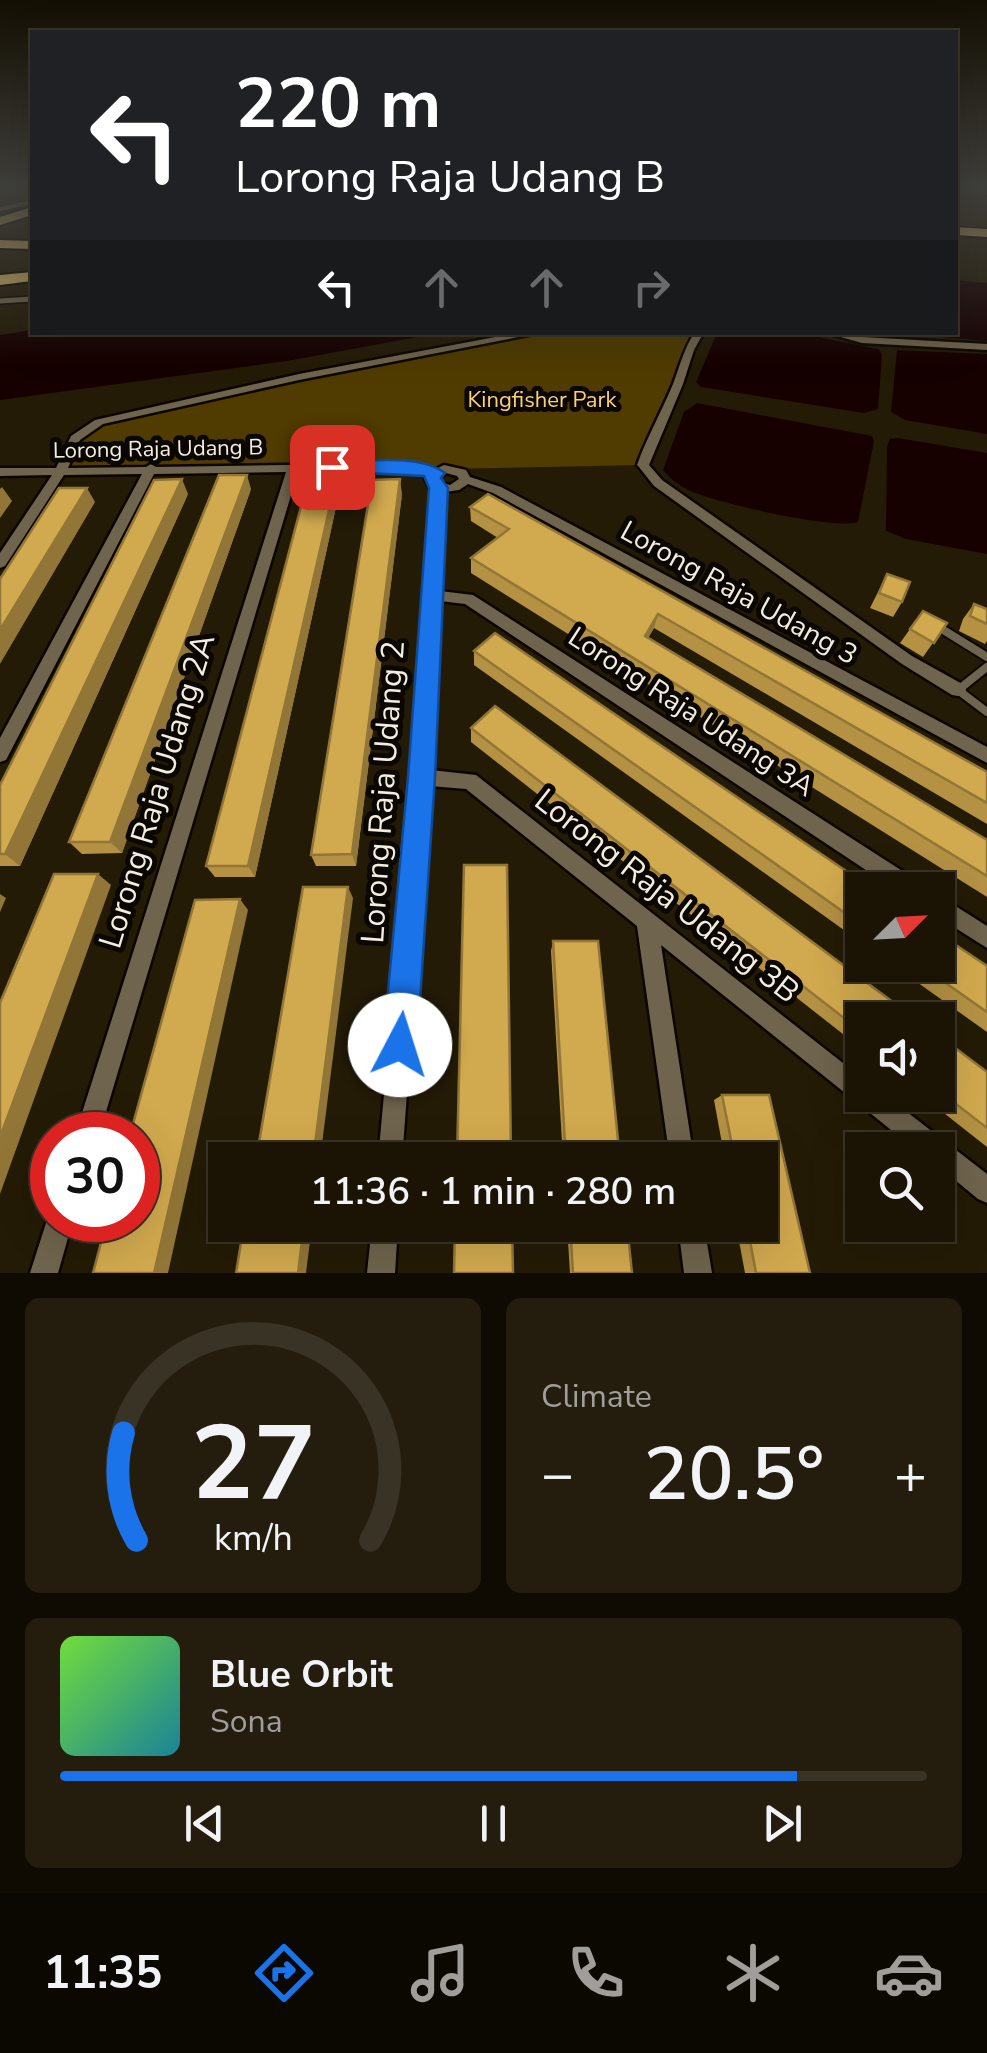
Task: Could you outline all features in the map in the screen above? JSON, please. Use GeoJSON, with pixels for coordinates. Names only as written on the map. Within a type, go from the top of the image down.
{"type":"FeatureCollection","features":[{"type":"Feature","properties":{"kind":"highway"},"geometry":{"type":"LineString","coordinates":[[0,254],[30,247]]}},
{"type":"Feature","properties":{"kind":"highway"},"geometry":{"type":"LineString","coordinates":[[0,280],[30,276]]}},
{"type":"Feature","properties":{"kind":"street"},"geometry":{"type":"LineString","coordinates":[[0,563],[61,471],[75,438],[99,422],[299,377],[524,335]]}},
{"type":"Feature","properties":{"kind":"street"},"geometry":{"type":"LineString","coordinates":[[697,335],[678,384],[654,428],[643,465],[671,492],[907,660],[958,690]]}},
{"type":"Feature","properties":{"kind":"street"},"geometry":{"type":"LineString","coordinates":[[840,335],[862,340],[987,347]]}},
{"type":"Feature","properties":{"kind":"street","name":"Lorong Raja Udang 2A"},"geometry":{"type":"LineString","coordinates":[[94,1112],[294,467]]}},
{"type":"Feature","properties":{"kind":"street","name":"Lorong Raja Udang B"},"geometry":{"type":"LineString","coordinates":[[0,472],[409,467],[437,480]]}},
{"type":"Feature","properties":{"kind":"street"},"geometry":{"type":"LineString","coordinates":[[0,756],[151,468]]}},
{"type":"Feature","properties":{"kind":"street","name":"Lorong Raja Udang 3"},"geometry":{"type":"LineString","coordinates":[[437,480],[450,489],[461,486],[465,479],[497,490],[987,756]]}},
{"type":"Feature","properties":{"kind":"street","name":"Lorong Raja Udang 2"},"geometry":{"type":"LineString","coordinates":[[392,1142],[422,777],[437,480]]}},
{"type":"Feature","properties":{"kind":"street","name":"Lorong Raja Udang 3A"},"geometry":{"type":"LineString","coordinates":[[432,594],[468,600],[886,872]]}},
{"type":"Feature","properties":{"kind":"street","name":"Lorong Raja Udang 3B"},"geometry":{"type":"LineString","coordinates":[[422,777],[470,781],[845,1079]]}},
{"type":"Feature","properties":{"kind":"street"},"geometry":{"type":"LineString","coordinates":[[955,916],[987,938]]}},
{"type":"Feature","properties":{"kind":"street"},"geometry":{"type":"LineString","coordinates":[[648,923],[679,1142]]}},
{"type":"Feature","properties":{"kind":"street","name":"Lorong Raja Udang 3B"},"geometry":{"type":"LineString","coordinates":[[887,1112],[914,1132]]}},
{"type":"Feature","properties":{"kind":"street","name":"Lorong Raja Udang 3B"},"geometry":{"type":"LineString","coordinates":[[955,1164],[987,1190]]}},
{"type":"Feature","properties":{"kind":"street"},"geometry":{"type":"LineString","coordinates":[[44,1273],[53,1242]]}},
{"type":"Feature","properties":{"kind":"street"},"geometry":{"type":"LineString","coordinates":[[381,1273],[384,1242]]}},
{"type":"Feature","properties":{"kind":"street"},"geometry":{"type":"LineString","coordinates":[[693,1242],[698,1273]]}},
{"type":"Feature","properties":{"kind":"lane"},"geometry":{"type":"LineString","coordinates":[[0,301],[30,299]]}},
{"type":"Feature","properties":{"kind":"lane"},"geometry":{"type":"LineString","coordinates":[[945,632],[987,657]]}},
{"type":"Feature","properties":{"kind":"lane"},"geometry":{"type":"LineString","coordinates":[[987,667],[958,690],[987,712]]}},
{"type":"Feature","properties":{"kind":"green space","name":"Kingfisher Park"},"geometry":{"type":"Polygon","coordinates":[[[529,335],[699,335],[643,465],[444,469],[436,473],[409,467],[61,471],[75,438],[99,422],[299,377],[529,335]]]}},
{"type":"Feature","properties":{"kind":"shaded area"},"geometry":{"type":"Polygon","coordinates":[[[958,280],[987,283],[987,341],[916,335],[958,335],[958,280]]]}},
{"type":"Feature","properties":{"kind":"shaded area"},"geometry":{"type":"Polygon","coordinates":[[[30,330],[30,335],[428,335],[287,361],[0,400],[0,335],[30,330]]]}},
{"type":"Feature","properties":{"kind":"shaded area"},"geometry":{"type":"Polygon","coordinates":[[[716,335],[809,335],[878,349],[882,354],[878,409],[864,413],[701,387],[696,382],[716,335]]]}},
{"type":"Feature","properties":{"kind":"shaded area"},"geometry":{"type":"Polygon","coordinates":[[[897,350],[987,354],[987,434],[905,420],[891,412],[897,350]]]}},
{"type":"Feature","properties":{"kind":"shaded area"},"geometry":{"type":"Polygon","coordinates":[[[697,403],[872,436],[858,522],[824,522],[746,508],[701,495],[674,481],[663,470],[684,412],[697,403]]]}},
{"type":"Feature","properties":{"kind":"shaded area"},"geometry":{"type":"Polygon","coordinates":[[[890,439],[987,453],[987,554],[906,539],[886,531],[887,446],[890,439]]]}},
{"type":"Feature","properties":{"kind":"building"},"geometry":{"type":"Polygon","coordinates":[[[219,475],[247,475],[110,842],[69,842],[219,475]]]}},
{"type":"Feature","properties":{"kind":"building"},"geometry":{"type":"Polygon","coordinates":[[[182,479],[5,854],[0,854],[0,785],[154,480],[182,479]]]}},
{"type":"Feature","properties":{"kind":"building"},"geometry":{"type":"Polygon","coordinates":[[[400,479],[352,854],[311,855],[372,480],[400,479]]]}},
{"type":"Feature","properties":{"kind":"building"},"geometry":{"type":"Polygon","coordinates":[[[307,484],[335,484],[248,866],[206,866],[307,484]]]}},
{"type":"Feature","properties":{"kind":"building"},"geometry":{"type":"Polygon","coordinates":[[[59,488],[87,488],[0,630],[0,579],[59,488]]]}},
{"type":"Feature","properties":{"kind":"building"},"geometry":{"type":"Polygon","coordinates":[[[488,494],[987,772],[987,803],[658,614],[645,636],[987,840],[987,876],[471,558],[509,529],[470,507],[488,494]]]}},
{"type":"Feature","properties":{"kind":"building"},"geometry":{"type":"Polygon","coordinates":[[[887,574],[910,582],[902,602],[879,593],[887,574]]]}},
{"type":"Feature","properties":{"kind":"building"},"geometry":{"type":"Polygon","coordinates":[[[974,604],[987,609],[987,624],[970,616],[974,604]]]}},
{"type":"Feature","properties":{"kind":"building"},"geometry":{"type":"Polygon","coordinates":[[[923,611],[947,623],[934,643],[910,629],[923,611]]]}},
{"type":"Feature","properties":{"kind":"building"},"geometry":{"type":"Polygon","coordinates":[[[495,633],[847,872],[845,913],[474,651],[495,633]]]}},
{"type":"Feature","properties":{"kind":"building"},"geometry":{"type":"Polygon","coordinates":[[[495,706],[845,966],[845,982],[866,982],[893,1002],[845,1002],[845,1019],[471,728],[495,706]]]}},
{"type":"Feature","properties":{"kind":"building"},"geometry":{"type":"Polygon","coordinates":[[[464,865],[507,865],[511,1142],[457,1142],[464,865]]]}},
{"type":"Feature","properties":{"kind":"building"},"geometry":{"type":"Polygon","coordinates":[[[54,874],[98,874],[0,1137],[0,1003],[54,874]]]}},
{"type":"Feature","properties":{"kind":"building"},"geometry":{"type":"Polygon","coordinates":[[[303,887],[348,887],[315,1142],[259,1142],[303,887]]]}},
{"type":"Feature","properties":{"kind":"building"},"geometry":{"type":"Polygon","coordinates":[[[240,899],[154,1273],[93,1273],[101,1242],[160,1242],[160,1112],[136,1112],[195,900],[240,899]]]}},
{"type":"Feature","properties":{"kind":"building"},"geometry":{"type":"Polygon","coordinates":[[[553,941],[598,941],[618,1142],[565,1142],[553,941]]]}},
{"type":"Feature","properties":{"kind":"building"},"geometry":{"type":"Polygon","coordinates":[[[955,944],[987,966],[987,1012],[944,982],[955,982],[955,944]]]}},
{"type":"Feature","properties":{"kind":"building"},"geometry":{"type":"Polygon","coordinates":[[[955,1048],[987,1072],[987,1128],[955,1103],[955,1048]]]}},
{"type":"Feature","properties":{"kind":"building"},"geometry":{"type":"Polygon","coordinates":[[[722,1095],[769,1095],[810,1273],[756,1273],[750,1242],[778,1242],[778,1142],[731,1142],[722,1095]]]}},
{"type":"Feature","properties":{"kind":"building"},"geometry":{"type":"Polygon","coordinates":[[[241,1242],[302,1242],[298,1273],[236,1273],[241,1242]]]}},
{"type":"Feature","properties":{"kind":"building"},"geometry":{"type":"Polygon","coordinates":[[[455,1242],[512,1242],[513,1273],[454,1273],[455,1242]]]}},
{"type":"Feature","properties":{"kind":"building"},"geometry":{"type":"Polygon","coordinates":[[[571,1242],[629,1242],[632,1273],[573,1273],[571,1242]]]}},
{"type":"Feature","properties":{"kind":"route"},"geometry":{"type":"LineString","coordinates":[[332,467],[409,467],[436,473],[433,484],[439,488],[422,777],[400,1045]]}}]}
